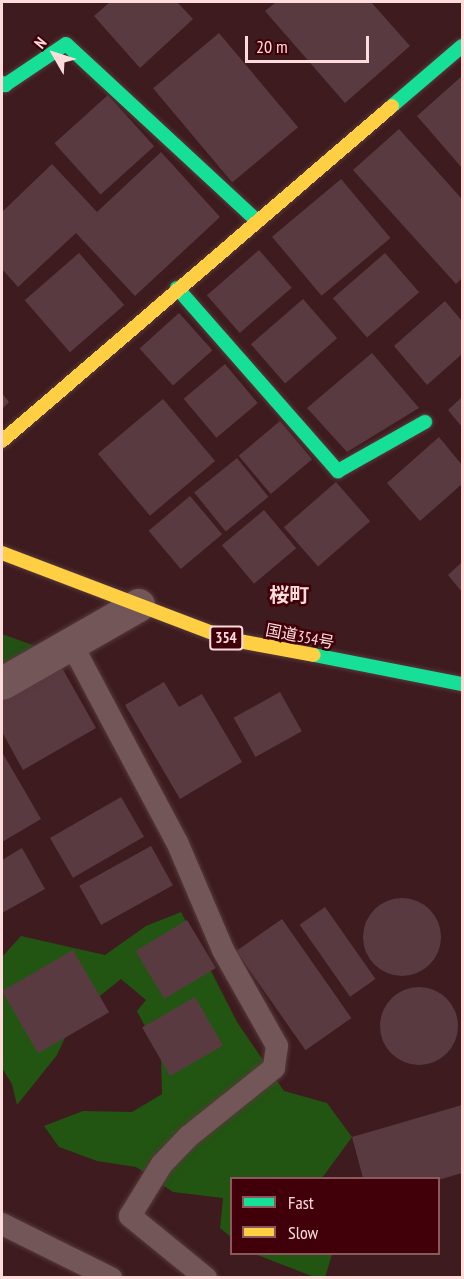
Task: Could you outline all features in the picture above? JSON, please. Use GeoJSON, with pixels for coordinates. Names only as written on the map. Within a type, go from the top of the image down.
{"type":"FeatureCollection","features":[{"type":"Feature","properties":{"kind":"main road"},"geometry":{"type":"LineString","coordinates":[[2,83],[5,85],[66,44],[256,221]]}},
{"type":"Feature","properties":{"kind":"main road"},"geometry":{"type":"LineString","coordinates":[[2,441],[177,288],[462,46]]}},
{"type":"Feature","properties":{"kind":"main road"},"geometry":{"type":"LineString","coordinates":[[177,288],[338,471],[425,422]]}},
{"type":"Feature","properties":{"kind":"main road","name":"国道354号"},"geometry":{"type":"LineString","coordinates":[[2,553],[228,639],[462,684]]}},
{"type":"Feature","properties":{"kind":"street"},"geometry":{"type":"LineString","coordinates":[[2,683],[138,605]]}},
{"type":"Feature","properties":{"kind":"lane"},"geometry":{"type":"LineString","coordinates":[[71,643],[177,842],[224,950],[277,1046],[273,1068],[189,1137],[162,1164],[130,1216],[206,1278]]}},
{"type":"Feature","properties":{"kind":"lane"},"geometry":{"type":"LineString","coordinates":[[2,1224],[111,1278]]}},
{"type":"Feature","properties":{"kind":"green space"},"geometry":{"type":"Polygon","coordinates":[[[2,634],[41,648],[2,670],[2,634]]]}},
{"type":"Feature","properties":{"kind":"green space"},"geometry":{"type":"Polygon","coordinates":[[[181,912],[237,1022],[284,1091],[327,1103],[352,1137],[323,1177],[230,1177],[230,1236],[220,1228],[223,1198],[173,1192],[136,1167],[97,1161],[59,1147],[44,1126],[83,1111],[132,1112],[162,1094],[161,1057],[137,1011],[146,1000],[121,979],[75,1016],[57,1055],[17,1105],[12,1084],[2,1068],[2,957],[21,936],[105,955],[146,926],[181,912]]]}},
{"type":"Feature","properties":{"kind":"green space"},"geometry":{"type":"Polygon","coordinates":[[[258,1255],[332,1255],[325,1278],[314,1277],[258,1255]]]}},
{"type":"Feature","properties":{"kind":"building"},"geometry":{"type":"Polygon","coordinates":[[[110,2],[177,2],[193,19],[140,68],[94,16],[110,2]]]}},
{"type":"Feature","properties":{"kind":"building"},"geometry":{"type":"Polygon","coordinates":[[[276,2],[371,2],[410,46],[345,103],[265,11],[276,2]]]}},
{"type":"Feature","properties":{"kind":"building"},"geometry":{"type":"Polygon","coordinates":[[[219,33],[298,127],[232,183],[153,88],[219,33]]]}},
{"type":"Feature","properties":{"kind":"building"},"geometry":{"type":"Polygon","coordinates":[[[462,76],[462,168],[417,116],[462,76]]]}},
{"type":"Feature","properties":{"kind":"building"},"geometry":{"type":"Polygon","coordinates":[[[108,95],[154,146],[101,194],[54,143],[108,95]]]}},
{"type":"Feature","properties":{"kind":"building"},"geometry":{"type":"Polygon","coordinates":[[[399,129],[462,199],[462,278],[456,284],[353,170],[399,129]]]}},
{"type":"Feature","properties":{"kind":"building"},"geometry":{"type":"Polygon","coordinates":[[[161,152],[220,217],[135,296],[76,233],[18,287],[2,269],[2,212],[52,164],[97,212],[161,152]]]}},
{"type":"Feature","properties":{"kind":"building"},"geometry":{"type":"Polygon","coordinates":[[[341,179],[390,238],[322,296],[272,237],[341,179]]]}},
{"type":"Feature","properties":{"kind":"building"},"geometry":{"type":"Polygon","coordinates":[[[259,250],[292,288],[240,333],[207,295],[259,250]]]}},
{"type":"Feature","properties":{"kind":"building"},"geometry":{"type":"Polygon","coordinates":[[[79,253],[124,305],[70,352],[25,300],[79,253]]]}},
{"type":"Feature","properties":{"kind":"building"},"geometry":{"type":"Polygon","coordinates":[[[385,253],[419,292],[367,338],[333,298],[385,253]]]}},
{"type":"Feature","properties":{"kind":"building"},"geometry":{"type":"Polygon","coordinates":[[[303,299],[337,338],[285,384],[251,344],[303,299]]]}},
{"type":"Feature","properties":{"kind":"building"},"geometry":{"type":"Polygon","coordinates":[[[445,301],[462,321],[462,354],[427,385],[394,346],[445,301]]]}},
{"type":"Feature","properties":{"kind":"building"},"geometry":{"type":"Polygon","coordinates":[[[179,313],[212,350],[173,386],[140,348],[179,313]]]}},
{"type":"Feature","properties":{"kind":"building"},"geometry":{"type":"Polygon","coordinates":[[[372,353],[419,408],[347,452],[307,408],[372,353]]]}},
{"type":"Feature","properties":{"kind":"building"},"geometry":{"type":"Polygon","coordinates":[[[225,364],[258,403],[216,438],[184,399],[225,364]]]}},
{"type":"Feature","properties":{"kind":"building"},"geometry":{"type":"Polygon","coordinates":[[[2,393],[9,402],[2,409],[2,393]]]}},
{"type":"Feature","properties":{"kind":"building"},"geometry":{"type":"Polygon","coordinates":[[[462,397],[462,427],[448,410],[462,397]]]}},
{"type":"Feature","properties":{"kind":"building"},"geometry":{"type":"Polygon","coordinates":[[[163,399],[215,461],[150,516],[98,454],[163,399]]]}},
{"type":"Feature","properties":{"kind":"building"},"geometry":{"type":"Polygon","coordinates":[[[280,421],[312,459],[271,494],[239,456],[280,421]]]}},
{"type":"Feature","properties":{"kind":"building"},"geometry":{"type":"Polygon","coordinates":[[[439,437],[462,465],[462,484],[420,521],[387,483],[439,437]]]}},
{"type":"Feature","properties":{"kind":"building"},"geometry":{"type":"Polygon","coordinates":[[[237,458],[268,497],[226,531],[194,493],[237,458]]]}},
{"type":"Feature","properties":{"kind":"building"},"geometry":{"type":"Polygon","coordinates":[[[336,482],[370,521],[318,567],[284,527],[336,482]]]}},
{"type":"Feature","properties":{"kind":"building"},"geometry":{"type":"Polygon","coordinates":[[[190,496],[222,534],[181,569],[149,531],[190,496]]]}},
{"type":"Feature","properties":{"kind":"building"},"geometry":{"type":"Polygon","coordinates":[[[264,510],[296,548],[254,584],[222,545],[264,510]]]}},
{"type":"Feature","properties":{"kind":"building"},"geometry":{"type":"Polygon","coordinates":[[[462,562],[462,592],[448,575],[462,562]]]}},
{"type":"Feature","properties":{"kind":"building"},"geometry":{"type":"Polygon","coordinates":[[[61,666],[96,728],[23,770],[2,732],[2,700],[61,666]]]}},
{"type":"Feature","properties":{"kind":"building"},"geometry":{"type":"Polygon","coordinates":[[[164,682],[179,707],[202,694],[242,762],[180,799],[125,705],[164,682]]]}},
{"type":"Feature","properties":{"kind":"building"},"geometry":{"type":"Polygon","coordinates":[[[280,692],[302,731],[255,757],[234,718],[280,692]]]}},
{"type":"Feature","properties":{"kind":"building"},"geometry":{"type":"Polygon","coordinates":[[[2,752],[41,819],[2,842],[2,752]]]}},
{"type":"Feature","properties":{"kind":"building"},"geometry":{"type":"Polygon","coordinates":[[[121,797],[144,837],[73,878],[50,838],[121,797]]]}},
{"type":"Feature","properties":{"kind":"building"},"geometry":{"type":"Polygon","coordinates":[[[151,846],[173,885],[101,925],[79,886],[151,846]]]}},
{"type":"Feature","properties":{"kind":"building"},"geometry":{"type":"Polygon","coordinates":[[[22,848],[45,889],[2,913],[2,860],[22,848]]]}},
{"type":"Feature","properties":{"kind":"building"},"geometry":{"type":"Polygon","coordinates":[[[402,898],[417,901],[430,909],[438,922],[441,937],[438,952],[430,965],[417,973],[402,976],[387,973],[374,965],[366,952],[363,937],[366,922],[374,909],[387,901],[402,898]]]}},
{"type":"Feature","properties":{"kind":"building"},"geometry":{"type":"Polygon","coordinates":[[[325,907],[375,979],[350,997],[300,925],[325,907]]]}},
{"type":"Feature","properties":{"kind":"building"},"geometry":{"type":"Polygon","coordinates":[[[282,919],[351,1018],[306,1050],[236,951],[282,919]]]}},
{"type":"Feature","properties":{"kind":"building"},"geometry":{"type":"Polygon","coordinates":[[[187,920],[216,968],[164,999],[136,951],[187,920]]]}},
{"type":"Feature","properties":{"kind":"building"},"geometry":{"type":"Polygon","coordinates":[[[73,950],[109,1012],[38,1053],[2,991],[73,950]]]}},
{"type":"Feature","properties":{"kind":"building"},"geometry":{"type":"Polygon","coordinates":[[[419,987],[434,990],[447,998],[455,1011],[458,1026],[455,1041],[447,1054],[434,1062],[419,1065],[404,1062],[391,1054],[383,1041],[380,1026],[383,1011],[391,998],[404,990],[419,987]]]}},
{"type":"Feature","properties":{"kind":"building"},"geometry":{"type":"Polygon","coordinates":[[[195,997],[223,1045],[170,1076],[142,1028],[195,997]]]}},
{"type":"Feature","properties":{"kind":"building"},"geometry":{"type":"Polygon","coordinates":[[[462,1105],[462,1173],[440,1179],[440,1177],[363,1177],[352,1137],[462,1105]]]}},
{"type":"Feature","properties":{"kind":"traffic: fast"},"geometry":{"type":"LineString","coordinates":[[2,83],[5,85],[66,44],[257,221]]}},
{"type":"Feature","properties":{"kind":"traffic: fast"},"geometry":{"type":"LineString","coordinates":[[392,106],[462,46]]}},
{"type":"Feature","properties":{"kind":"traffic: fast"},"geometry":{"type":"LineString","coordinates":[[177,288],[338,471],[425,422]]}},
{"type":"Feature","properties":{"kind":"traffic: fast"},"geometry":{"type":"LineString","coordinates":[[314,655],[462,684]]}},
{"type":"Feature","properties":{"kind":"traffic: slow"},"geometry":{"type":"LineString","coordinates":[[2,441],[392,106]]}},
{"type":"Feature","properties":{"kind":"traffic: slow"},"geometry":{"type":"LineString","coordinates":[[2,553],[228,639],[314,655]]}},
{"type":"Feature","properties":{"kind":"district","name":"桜町"},"geometry":{"type":"Point","coordinates":[289,595]}}]}
